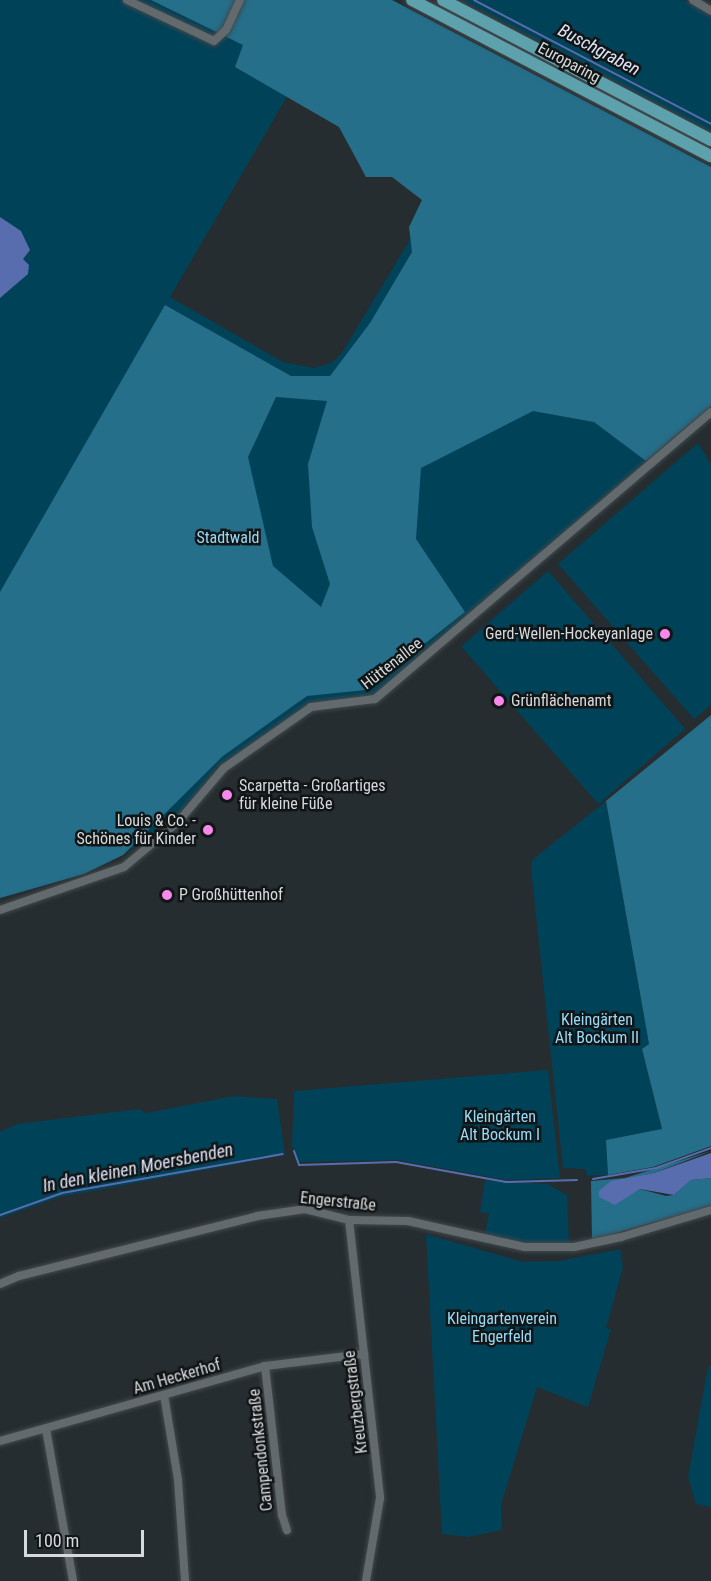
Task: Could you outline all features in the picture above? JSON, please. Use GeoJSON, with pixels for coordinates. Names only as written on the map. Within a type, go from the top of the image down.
{"type":"FeatureCollection","features":[{"type":"Feature","properties":{"kind":"main road","name":"Europaring"},"geometry":{"type":"LineString","coordinates":[[412,0],[711,156]]}},
{"type":"Feature","properties":{"kind":"main road","name":"Europaring"},"geometry":{"type":"LineString","coordinates":[[443,0],[711,140]]}},
{"type":"Feature","properties":{"kind":"street"},"geometry":{"type":"LineString","coordinates":[[127,0],[214,41],[226,30],[240,0]]}},
{"type":"Feature","properties":{"kind":"street"},"geometry":{"type":"LineString","coordinates":[[693,0],[711,11]]}},
{"type":"Feature","properties":{"kind":"street","name":"Hüttenallee"},"geometry":{"type":"LineString","coordinates":[[0,910],[124,867],[178,822],[224,768],[311,707],[375,699],[711,412]]}},
{"type":"Feature","properties":{"kind":"street","name":"Engerstraße"},"geometry":{"type":"LineString","coordinates":[[0,1284],[19,1276],[257,1216],[305,1209],[349,1220],[408,1221],[524,1247],[574,1247],[621,1237],[711,1210]]}},
{"type":"Feature","properties":{"kind":"street","name":"Kreuzbergstraße"},"geometry":{"type":"LineString","coordinates":[[349,1220],[380,1498],[366,1581]]}},
{"type":"Feature","properties":{"kind":"street","name":"Am Heckerhof"},"geometry":{"type":"LineString","coordinates":[[0,1441],[266,1366],[364,1354]]}},
{"type":"Feature","properties":{"kind":"street","name":"Campendonkstraße"},"geometry":{"type":"LineString","coordinates":[[266,1366],[282,1515],[287,1530]]}},
{"type":"Feature","properties":{"kind":"street"},"geometry":{"type":"LineString","coordinates":[[164,1395],[178,1480],[185,1581]]}},
{"type":"Feature","properties":{"kind":"street"},"geometry":{"type":"LineString","coordinates":[[46,1429],[73,1581]]}},
{"type":"Feature","properties":{"kind":"green space","name":"Stadtwald"},"geometry":{"type":"Polygon","coordinates":[[[0,0],[392,0],[711,167],[711,406],[367,700],[312,702],[217,767],[180,813],[123,855],[84,874],[0,898],[0,0]],[[288,95],[170,297],[283,362],[314,368],[331,363],[341,354],[434,200],[433,185],[288,95]]]}},
{"type":"Feature","properties":{"kind":"green space","name":"Stadtwald"},"geometry":{"type":"Polygon","coordinates":[[[151,0],[392,0],[711,167],[711,406],[646,461],[594,422],[533,411],[421,468],[416,539],[465,612],[366,690],[307,696],[223,756],[123,855],[84,874],[0,898],[0,592],[165,305],[291,376],[330,376],[370,323],[412,252],[409,227],[422,200],[392,177],[366,177],[339,127],[235,67],[243,45],[151,0]],[[276,397],[248,457],[273,566],[321,607],[330,584],[312,527],[308,464],[327,401],[276,397]]]}},
{"type":"Feature","properties":{"kind":"green space"},"geometry":{"type":"Polygon","coordinates":[[[461,0],[684,0],[711,16],[711,132],[461,0]]]}},
{"type":"Feature","properties":{"kind":"green space","name":"Gerd-Wellen-Hockeyanlage"},"geometry":{"type":"Polygon","coordinates":[[[698,443],[711,464],[711,705],[694,719],[558,564],[698,443]]]}},
{"type":"Feature","properties":{"kind":"green space"},"geometry":{"type":"Polygon","coordinates":[[[548,571],[685,729],[598,804],[461,646],[548,571]]]}},
{"type":"Feature","properties":{"kind":"green space"},"geometry":{"type":"Polygon","coordinates":[[[711,715],[711,1146],[653,1167],[608,1175],[606,1140],[662,1129],[642,1049],[649,1044],[606,801],[711,715]]]}},
{"type":"Feature","properties":{"kind":"green space","name":"Kleingärten Alt Bockum II"},"geometry":{"type":"Polygon","coordinates":[[[606,801],[649,1044],[642,1049],[662,1130],[606,1140],[608,1175],[587,1176],[585,1169],[563,1168],[531,869],[532,860],[606,801]]]}},
{"type":"Feature","properties":{"kind":"green space","name":"Kleingärten Alt Bockum I"},"geometry":{"type":"Polygon","coordinates":[[[548,1070],[560,1178],[505,1180],[398,1160],[299,1162],[292,1146],[294,1091],[548,1070]]]}},
{"type":"Feature","properties":{"kind":"green space"},"geometry":{"type":"Polygon","coordinates":[[[234,1096],[277,1099],[285,1155],[60,1197],[0,1218],[0,1132],[17,1124],[139,1109],[146,1113],[234,1096]]]}},
{"type":"Feature","properties":{"kind":"green space"},"geometry":{"type":"Polygon","coordinates":[[[711,1151],[654,1173],[620,1180],[629,1195],[640,1189],[666,1196],[674,1195],[691,1180],[711,1178],[711,1206],[592,1240],[591,1181],[625,1178],[711,1151]]]}},
{"type":"Feature","properties":{"kind":"green space"},"geometry":{"type":"Polygon","coordinates":[[[485,1180],[547,1184],[567,1195],[569,1243],[524,1243],[485,1235],[489,1214],[480,1212],[485,1180]]]}},
{"type":"Feature","properties":{"kind":"green space","name":"Kleingartenverein Engerfeld"},"geometry":{"type":"Polygon","coordinates":[[[426,1234],[523,1262],[559,1261],[620,1249],[623,1267],[606,1328],[611,1329],[588,1407],[537,1387],[501,1505],[502,1530],[468,1537],[442,1534],[426,1234]]]}},
{"type":"Feature","properties":{"kind":"green space"},"geometry":{"type":"Polygon","coordinates":[[[708,1366],[711,1366],[711,1507],[696,1504],[688,1477],[708,1366]]]}},
{"type":"Feature","properties":{"kind":"shaded area"},"geometry":{"type":"Polygon","coordinates":[[[0,217],[21,231],[30,250],[23,259],[29,265],[28,274],[0,298],[0,217]]]}},
{"type":"Feature","properties":{"kind":"shaded area"},"geometry":{"type":"Polygon","coordinates":[[[711,1153],[711,1178],[691,1180],[674,1195],[640,1189],[615,1205],[599,1197],[599,1191],[611,1181],[654,1173],[711,1153]]]}},
{"type":"Feature","properties":{"kind":"waterway","name":"Buschgraben"},"geometry":{"type":"LineString","coordinates":[[474,0],[711,124]]}},
{"type":"Feature","properties":{"kind":"waterway","name":"In den kleinen Moersbenden"},"geometry":{"type":"LineString","coordinates":[[593,1179],[656,1168],[711,1148]]}},
{"type":"Feature","properties":{"kind":"waterway","name":"In den kleinen Moersbenden"},"geometry":{"type":"LineString","coordinates":[[294,1151],[299,1165],[396,1162],[506,1182],[577,1180]]}},
{"type":"Feature","properties":{"kind":"waterway","name":"In den kleinen Moersbenden"},"geometry":{"type":"LineString","coordinates":[[0,1215],[62,1193],[283,1154]]}},
{"type":"Feature","properties":{"kind":"place","name":"Gerd-Wellen-Hockeyanlage"},"geometry":{"type":"Point","coordinates":[665,634]}},
{"type":"Feature","properties":{"kind":"place","name":"Grünflächenamt"},"geometry":{"type":"Point","coordinates":[499,701]}},
{"type":"Feature","properties":{"kind":"place","name":"Scarpetta - Großartiges für kleine Füße"},"geometry":{"type":"Point","coordinates":[227,795]}},
{"type":"Feature","properties":{"kind":"place","name":"Louis & Co. - Schönes für Kinder"},"geometry":{"type":"Point","coordinates":[208,830]}},
{"type":"Feature","properties":{"kind":"place","name":"P Großhüttenhof"},"geometry":{"type":"Point","coordinates":[167,895]}}]}
